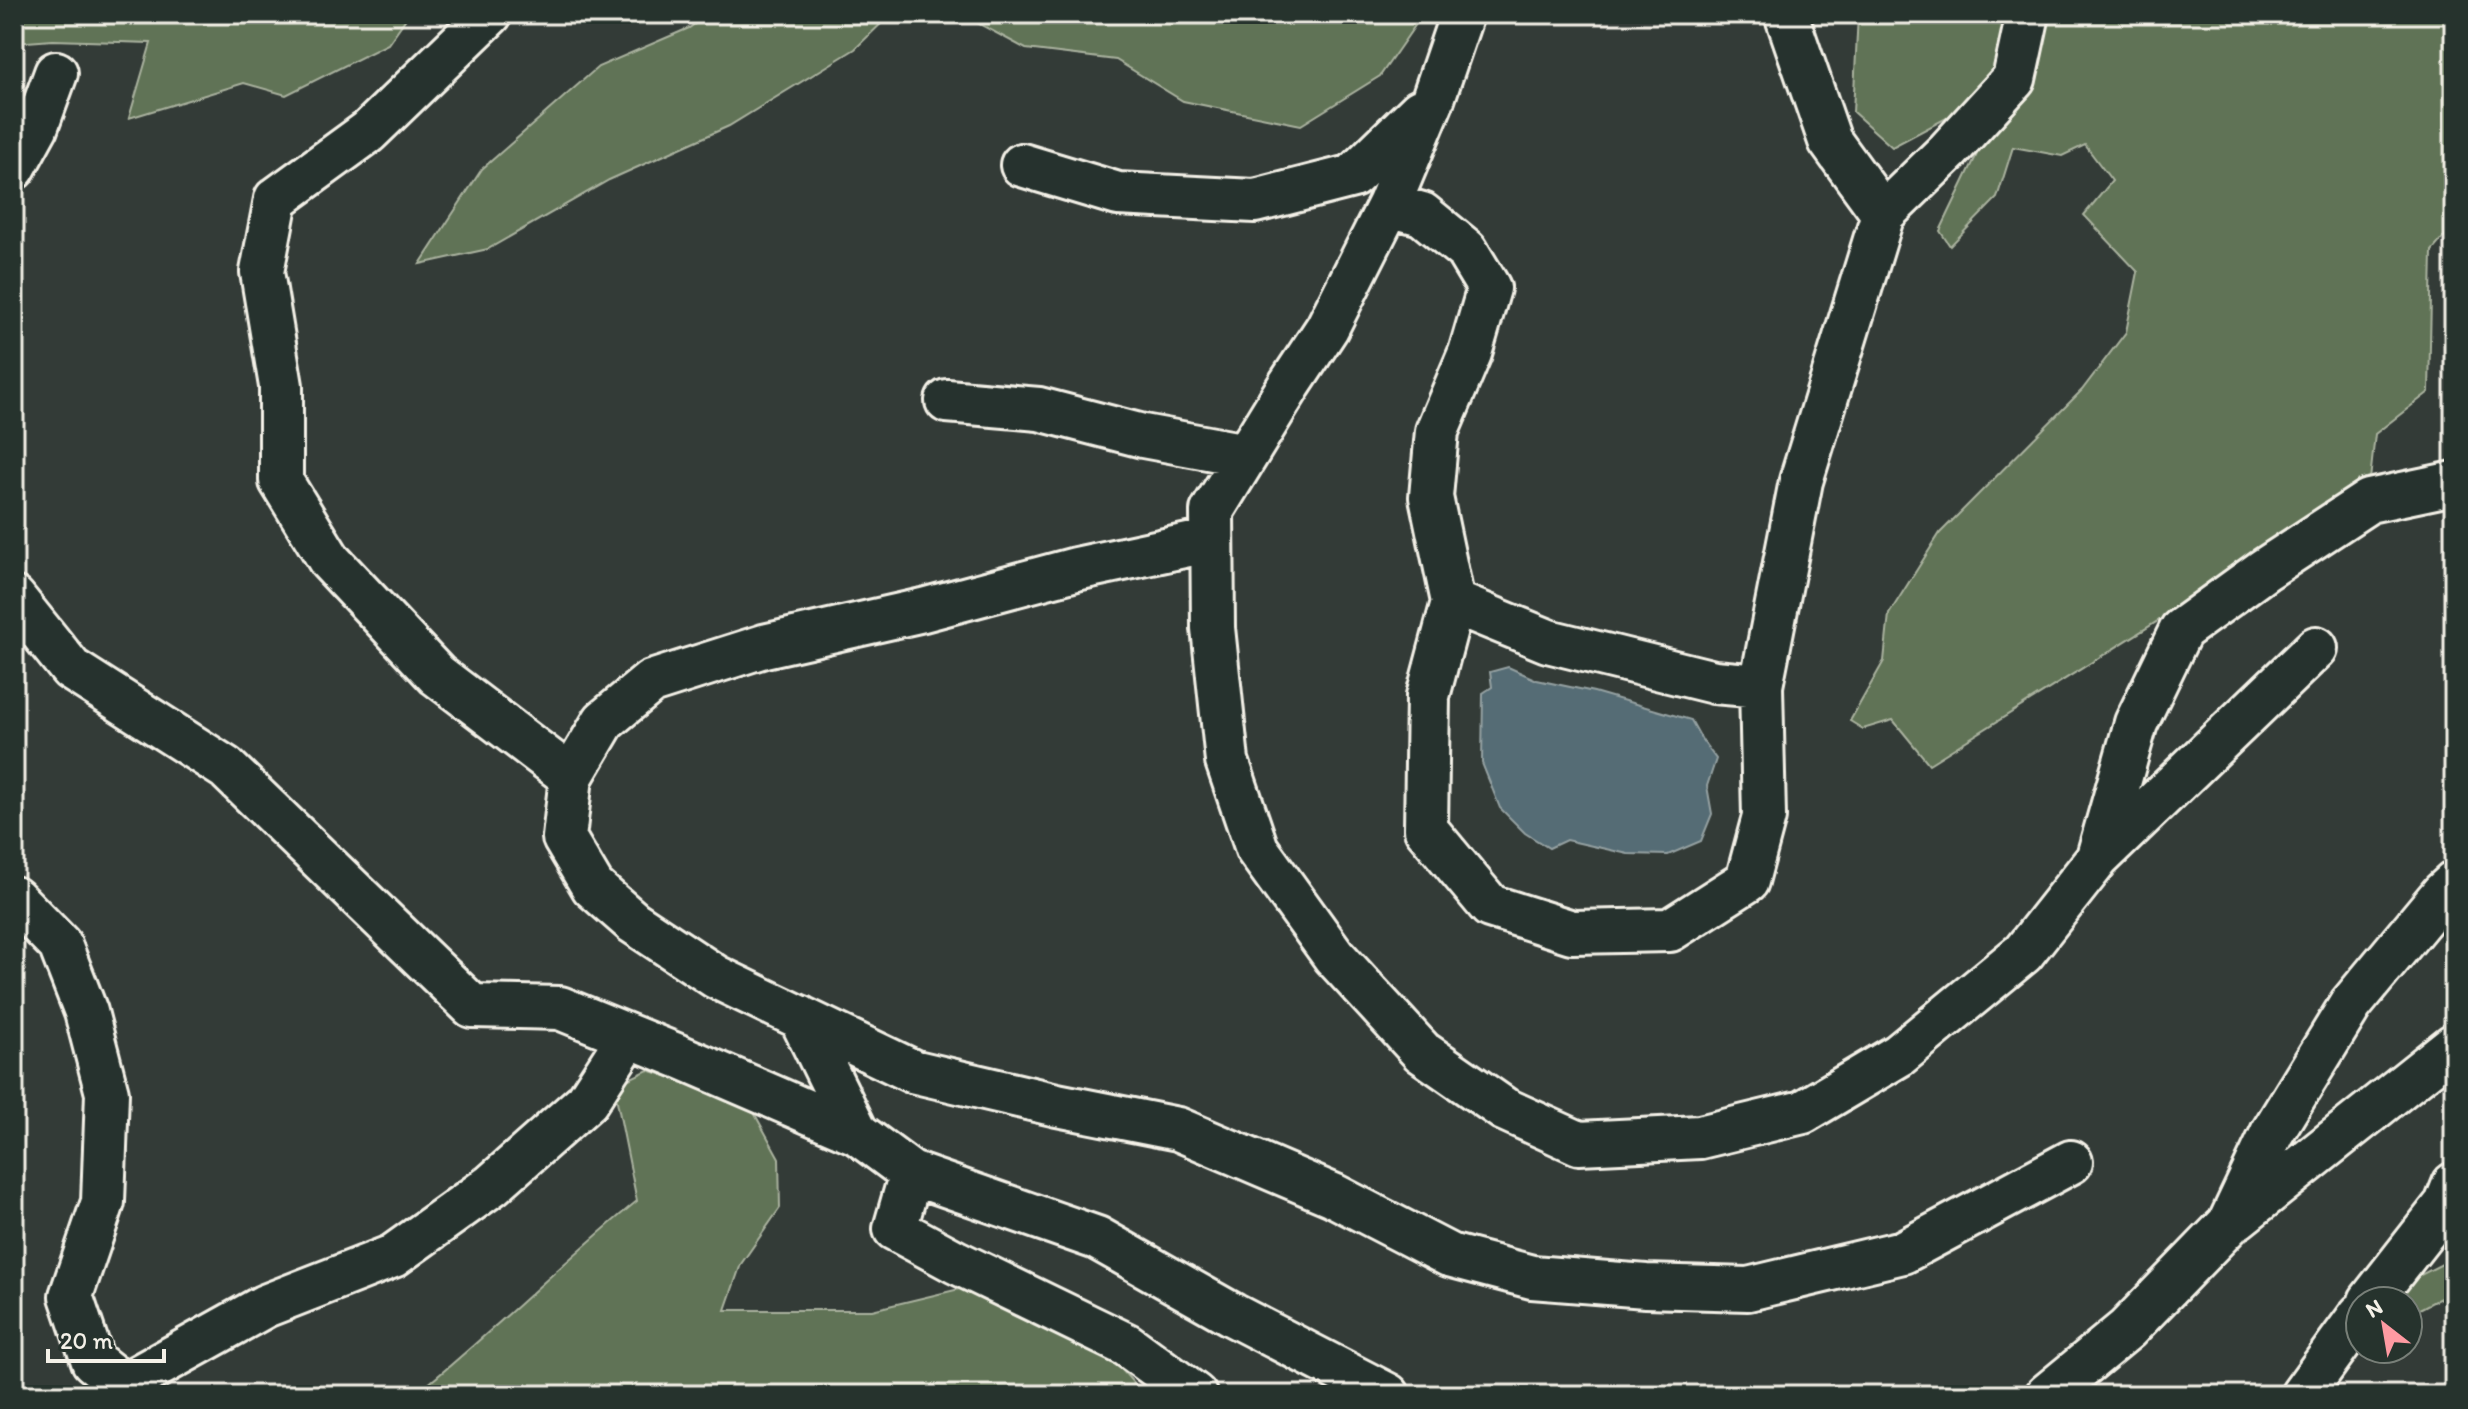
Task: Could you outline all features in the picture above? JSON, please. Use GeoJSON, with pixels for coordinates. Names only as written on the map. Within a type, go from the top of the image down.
{"type":"FeatureCollection","features":[{"type":"Feature","properties":{"kind":"lane"},"geometry":{"type":"LineString","coordinates":[[490,14],[368,132],[276,199],[262,272],[281,386],[281,481],[330,561],[437,675],[571,777]]}},
{"type":"Feature","properties":{"kind":"lane"},"geometry":{"type":"LineString","coordinates":[[1462,14],[1433,99],[1389,205],[1327,328],[1212,511],[1213,628],[1227,761],[1257,849],[1334,956],[1422,1052],[1504,1109],[1579,1143],[1700,1137],[1803,1112],[1899,1055],[2023,953],[2098,858],[2316,648]]}},
{"type":"Feature","properties":{"kind":"lane"},"geometry":{"type":"LineString","coordinates":[[1786,14],[1830,141],[1883,214]]}},
{"type":"Feature","properties":{"kind":"lane"},"geometry":{"type":"LineString","coordinates":[[1389,205],[1422,214],[1466,250],[1489,288],[1470,353],[1437,431],[1431,497],[1453,602],[1428,696],[1426,829],[1490,906],[1572,932],[1670,930],[1747,881],[1764,817],[1761,686],[1801,481],[1883,214],[1948,151],[2014,79],[2028,14]]}},
{"type":"Feature","properties":{"kind":"lane"},"geometry":{"type":"LineString","coordinates":[[14,168],[36,128],[56,73]]}},
{"type":"Feature","properties":{"kind":"lane"},"geometry":{"type":"LineString","coordinates":[[1022,165],[1118,194],[1255,201],[1353,176],[1433,99]]}},
{"type":"Feature","properties":{"kind":"lane"},"geometry":{"type":"LineString","coordinates":[[947,401],[1039,409],[1143,436],[1246,455]]}},
{"type":"Feature","properties":{"kind":"lane"},"geometry":{"type":"LineString","coordinates":[[2098,858],[2136,723],[2181,630],[2264,570],[2369,501],[2454,483]]}},
{"type":"Feature","properties":{"kind":"lane"},"geometry":{"type":"LineString","coordinates":[[1212,540],[1076,569],[923,610],[764,646],[651,682],[604,721],[571,777],[564,838],[593,887],[633,922],[716,977],[912,1071],[1178,1129],[1333,1195],[1449,1255],[1532,1277],[1646,1286],[1748,1289],[1903,1252],[2071,1162]]}},
{"type":"Feature","properties":{"kind":"lane"},"geometry":{"type":"LineString","coordinates":[[14,598],[71,669],[226,768],[472,1006],[560,1008],[629,1036],[857,1133],[911,1173],[1097,1238],[1233,1315],[1388,1395]]}},
{"type":"Feature","properties":{"kind":"lane"},"geometry":{"type":"LineString","coordinates":[[1453,602],[1548,641],[1714,682],[1761,686]]}},
{"type":"Feature","properties":{"kind":"lane"},"geometry":{"type":"LineString","coordinates":[[2229,1224],[2272,1133],[2351,1004],[2454,883]]}},
{"type":"Feature","properties":{"kind":"lane"},"geometry":{"type":"LineString","coordinates":[[14,898],[60,945],[86,1012],[107,1093],[103,1202],[71,1296],[93,1361],[116,1390],[265,1306],[393,1256],[492,1185],[587,1101],[629,1036]]}},
{"type":"Feature","properties":{"kind":"lane"},"geometry":{"type":"LineString","coordinates":[[800,1017],[857,1133]]}},
{"type":"Feature","properties":{"kind":"lane"},"geometry":{"type":"LineString","coordinates":[[2047,1395],[2127,1329],[2229,1224],[2454,1045]]}},
{"type":"Feature","properties":{"kind":"lane"},"geometry":{"type":"LineString","coordinates":[[911,1173],[895,1229],[1127,1345],[1195,1395]]}},
{"type":"Feature","properties":{"kind":"lane"},"geometry":{"type":"LineString","coordinates":[[2383,1285],[2446,1204],[2454,1184]]}},
{"type":"Feature","properties":{"kind":"lane"},"geometry":{"type":"LineString","coordinates":[[2302,1395],[2344,1337]]}},
{"type":"Feature","properties":{"kind":"green space"},"geometry":{"type":"Polygon","coordinates":[[[14,14],[409,14],[388,44],[286,95],[244,83],[129,118],[151,43],[53,40],[14,43],[14,14]]]}},
{"type":"Feature","properties":{"kind":"green space"},"geometry":{"type":"Polygon","coordinates":[[[709,14],[891,14],[855,49],[729,126],[609,180],[488,249],[420,264],[482,169],[598,67],[689,28],[709,14]]]}},
{"type":"Feature","properties":{"kind":"green space"},"geometry":{"type":"Polygon","coordinates":[[[961,14],[1423,14],[1380,76],[1301,125],[1183,101],[1116,60],[1026,49],[961,14]]]}},
{"type":"Feature","properties":{"kind":"green space"},"geometry":{"type":"Polygon","coordinates":[[[1858,14],[2454,14],[2454,225],[2432,251],[2429,392],[2375,434],[2369,489],[1929,764],[1893,720],[1863,729],[1850,721],[1884,661],[1889,614],[1940,533],[2082,390],[2126,332],[2138,272],[2084,215],[2112,181],[2085,145],[2062,156],[2013,147],[1997,198],[1950,246],[1940,231],[1990,127],[1952,115],[1892,147],[1853,112],[1858,14]]]}},
{"type":"Feature","properties":{"kind":"green space"},"geometry":{"type":"Polygon","coordinates":[[[648,1070],[713,1091],[752,1109],[779,1158],[780,1208],[741,1264],[725,1310],[872,1310],[980,1284],[1088,1331],[1144,1395],[415,1395],[637,1201],[614,1086],[648,1070]]]}},
{"type":"Feature","properties":{"kind":"green space"},"geometry":{"type":"Polygon","coordinates":[[[2454,1258],[2454,1291],[2424,1307],[2424,1285],[2401,1285],[2454,1258]]]}},
{"type":"Feature","properties":{"kind":"water"},"geometry":{"type":"Polygon","coordinates":[[[1508,667],[1537,680],[1594,692],[1691,720],[1716,759],[1707,786],[1712,814],[1701,841],[1668,855],[1628,854],[1566,840],[1549,848],[1525,833],[1500,808],[1482,763],[1483,693],[1492,687],[1490,672],[1508,667]]]}}]}
